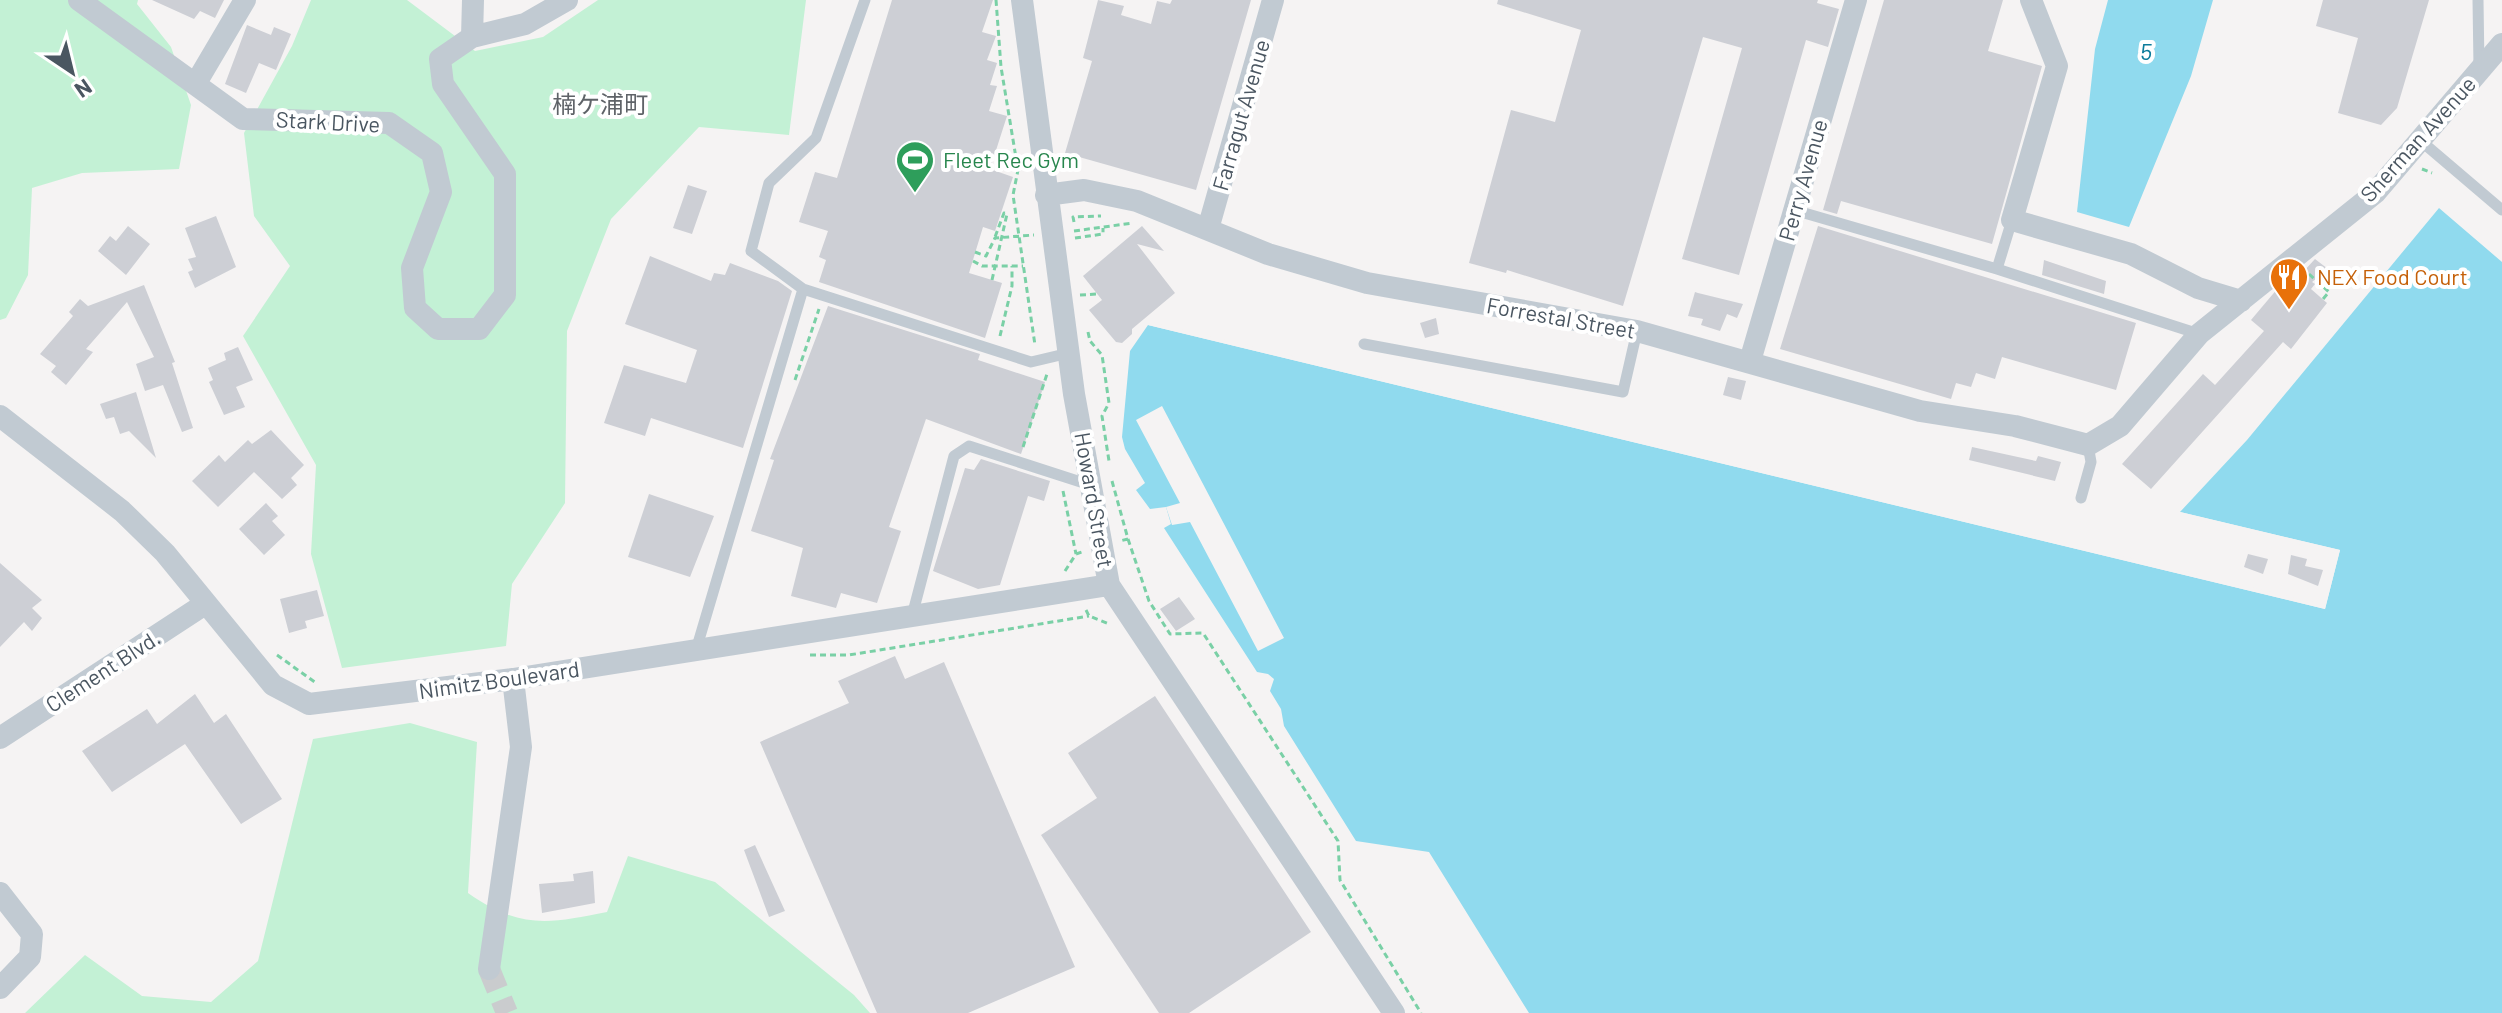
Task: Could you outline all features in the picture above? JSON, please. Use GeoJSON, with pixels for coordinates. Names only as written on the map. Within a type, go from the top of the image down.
{"type":"FeatureCollection","features":[{"type":"Feature","properties":{"kind":"street","name":"Stark Drive"},"geometry":{"type":"LineString","coordinates":[[79,0],[243,119],[389,123],[432,153],[441,192],[412,268],[415,308],[438,329],[479,329],[505,295],[505,174],[443,84],[440,59],[472,37]]}},
{"type":"Feature","properties":{"kind":"street"},"geometry":{"type":"LineString","coordinates":[[196,83],[245,0]]}},
{"type":"Feature","properties":{"kind":"street"},"geometry":{"type":"LineString","coordinates":[[473,0],[472,37],[525,24],[567,0]]}},
{"type":"Feature","properties":{"kind":"street","name":"Howard Street"},"geometry":{"type":"LineString","coordinates":[[1022,0],[1069,353],[1101,480],[1109,585],[1394,1013]]}},
{"type":"Feature","properties":{"kind":"street","name":"Farragut Avenue"},"geometry":{"type":"LineString","coordinates":[[1208,229],[1273,0]]}},
{"type":"Feature","properties":{"kind":"street","name":"Perry Avenue"},"geometry":{"type":"LineString","coordinates":[[1750,361],[1856,0]]}},
{"type":"Feature","properties":{"kind":"street"},"geometry":{"type":"LineString","coordinates":[[2031,0],[2057,66],[2012,220],[2131,254],[2198,288],[2241,301]]}},
{"type":"Feature","properties":{"kind":"street","name":"Sherman Avenue"},"geometry":{"type":"LineString","coordinates":[[2083,445],[2120,426],[2199,334],[2375,193],[2502,44]]}},
{"type":"Feature","properties":{"kind":"street","name":"Forrestal Street"},"geometry":{"type":"LineString","coordinates":[[1046,195],[1084,190],[1124,198],[1208,229],[1248,252],[1367,283],[1637,331],[1920,411],[2015,426],[2083,445]]}},
{"type":"Feature","properties":{"kind":"street","name":"Nimitz Boulevard"},"geometry":{"type":"LineString","coordinates":[[0,416],[122,511],[165,553],[273,685],[309,704],[513,679],[1109,585]]}},
{"type":"Feature","properties":{"kind":"street","name":"Clement Blvd."},"geometry":{"type":"LineString","coordinates":[[0,738],[205,604]]}},
{"type":"Feature","properties":{"kind":"street"},"geometry":{"type":"LineString","coordinates":[[489,969],[521,747],[513,679]]}},
{"type":"Feature","properties":{"kind":"street"},"geometry":{"type":"LineString","coordinates":[[0,893],[32,934],[30,957],[0,988]]}},
{"type":"Feature","properties":{"kind":"lane"},"geometry":{"type":"LineString","coordinates":[[865,0],[816,138],[769,183],[751,251],[803,289],[1031,362],[1069,353]]}},
{"type":"Feature","properties":{"kind":"lane"},"geometry":{"type":"LineString","coordinates":[[2478,0],[2479,71]]}},
{"type":"Feature","properties":{"kind":"lane"},"geometry":{"type":"LineString","coordinates":[[2421,141],[2502,210]]}},
{"type":"Feature","properties":{"kind":"lane"},"geometry":{"type":"LineString","coordinates":[[1794,210],[1997,269],[2199,334]]}},
{"type":"Feature","properties":{"kind":"lane"},"geometry":{"type":"LineString","coordinates":[[1997,269],[2012,220]]}},
{"type":"Feature","properties":{"kind":"lane"},"geometry":{"type":"LineString","coordinates":[[696,651],[803,289]]}},
{"type":"Feature","properties":{"kind":"lane"},"geometry":{"type":"LineString","coordinates":[[1364,344],[1623,392],[1637,331]]}},
{"type":"Feature","properties":{"kind":"lane"},"geometry":{"type":"LineString","coordinates":[[2081,498],[2091,462],[2083,445]]}},
{"type":"Feature","properties":{"kind":"lane"},"geometry":{"type":"LineString","coordinates":[[912,616],[954,456],[969,446],[1101,480]]}},
{"type":"Feature","properties":{"kind":"path"},"geometry":{"type":"LineString","coordinates":[[996,0],[1001,67],[1018,170],[1013,195],[1037,351]]}},
{"type":"Feature","properties":{"kind":"path"},"geometry":{"type":"LineString","coordinates":[[992,280],[998,266],[1007,214],[1004,213],[995,238]]}},
{"type":"Feature","properties":{"kind":"path"},"geometry":{"type":"LineString","coordinates":[[1103,228],[1103,234],[1075,238],[1073,217],[1113,216]]}},
{"type":"Feature","properties":{"kind":"path"},"geometry":{"type":"LineString","coordinates":[[1123,219],[1133,223]]}},
{"type":"Feature","properties":{"kind":"path"},"geometry":{"type":"LineString","coordinates":[[1003,228],[1017,227]]}},
{"type":"Feature","properties":{"kind":"path"},"geometry":{"type":"LineString","coordinates":[[973,261],[982,266],[1023,266]]}},
{"type":"Feature","properties":{"kind":"path"},"geometry":{"type":"LineString","coordinates":[[998,344],[1012,286],[1012,266]]}},
{"type":"Feature","properties":{"kind":"path"},"geometry":{"type":"LineString","coordinates":[[2301,267],[2329,292],[2323,299]]}},
{"type":"Feature","properties":{"kind":"path"},"geometry":{"type":"LineString","coordinates":[[1079,281],[1080,295],[1097,294]]}},
{"type":"Feature","properties":{"kind":"path"},"geometry":{"type":"LineString","coordinates":[[795,380],[821,304]]}},
{"type":"Feature","properties":{"kind":"path"},"geometry":{"type":"LineString","coordinates":[[1087,325],[1090,341],[1102,355],[1109,403],[1102,416],[1109,461]]}},
{"type":"Feature","properties":{"kind":"path"},"geometry":{"type":"LineString","coordinates":[[1026,346],[1034,342]]}},
{"type":"Feature","properties":{"kind":"path"},"geometry":{"type":"LineString","coordinates":[[1023,447],[1048,375],[1044,368]]}},
{"type":"Feature","properties":{"kind":"path"},"geometry":{"type":"LineString","coordinates":[[1033,371],[1048,375]]}},
{"type":"Feature","properties":{"kind":"path"},"geometry":{"type":"LineString","coordinates":[[1101,480],[1128,539],[1149,601],[1170,634],[1203,633],[1338,841],[1340,880],[1421,1013]]}},
{"type":"Feature","properties":{"kind":"path"},"geometry":{"type":"LineString","coordinates":[[1062,486],[1076,554],[1089,550]]}},
{"type":"Feature","properties":{"kind":"path"},"geometry":{"type":"LineString","coordinates":[[1115,543],[1128,539]]}},
{"type":"Feature","properties":{"kind":"path"},"geometry":{"type":"LineString","coordinates":[[807,655],[849,655],[1089,616]]}},
{"type":"Feature","properties":{"kind":"path"},"geometry":{"type":"LineString","coordinates":[[274,654],[322,687]]}},
{"type":"Feature","properties":{"kind":"green space"},"geometry":{"type":"Polygon","coordinates":[[[0,0],[138,0],[137,4],[171,47],[191,105],[179,169],[82,173],[32,188],[28,275],[6,318],[0,320],[0,0]]]}},
{"type":"Feature","properties":{"kind":"green space"},"geometry":{"type":"Polygon","coordinates":[[[311,0],[407,0],[475,51],[543,37],[598,0],[806,0],[789,135],[699,127],[611,219],[567,331],[565,503],[512,584],[506,646],[342,668],[311,554],[316,465],[243,336],[290,266],[254,216],[244,133],[292,46],[311,0]]]}},
{"type":"Feature","properties":{"kind":"green space"},"geometry":{"type":"Polygon","coordinates":[[[410,723],[477,742],[468,893],[486,905],[519,918],[551,921],[607,912],[628,856],[715,882],[854,995],[870,1013],[25,1013],[85,955],[142,996],[211,1002],[258,961],[313,739],[410,723]]]}},
{"type":"Feature","properties":{"kind":"water","name":"5"},"geometry":{"type":"Polygon","coordinates":[[[2108,0],[2213,0],[2191,76],[2129,227],[2077,212],[2095,49],[2108,0]]]}},
{"type":"Feature","properties":{"kind":"water"},"geometry":{"type":"Polygon","coordinates":[[[2439,208],[2502,262],[2502,1013],[1529,1013],[1429,852],[1356,841],[1284,726],[1281,709],[1270,691],[1274,679],[1257,672],[1164,528],[1171,524],[1166,507],[1150,509],[1136,490],[1145,483],[1125,449],[1122,437],[1130,351],[1148,325],[2325,609],[2340,550],[2180,512],[2247,440],[2439,208]]]}},
{"type":"Feature","properties":{"kind":"pier"},"geometry":{"type":"Polygon","coordinates":[[[1151,322],[2322,604],[2335,553],[2179,515],[2176,511],[2340,550],[2325,609],[1148,325],[1151,322]]]}},
{"type":"Feature","properties":{"kind":"pier"},"geometry":{"type":"Polygon","coordinates":[[[1162,406],[1284,638],[1258,651],[1190,522],[1172,525],[1166,507],[1180,503],[1136,420],[1162,406]]]}},
{"type":"Feature","properties":{"kind":"building"},"geometry":{"type":"Polygon","coordinates":[[[152,0],[224,0],[215,18],[200,11],[194,19],[152,0]]]}},
{"type":"Feature","properties":{"kind":"building"},"geometry":{"type":"Polygon","coordinates":[[[892,0],[993,0],[982,32],[996,36],[987,60],[997,63],[990,85],[997,86],[989,111],[1007,116],[990,169],[1013,177],[995,231],[983,227],[969,273],[1002,283],[985,338],[819,282],[826,260],[819,257],[828,231],[799,222],[815,172],[837,178],[892,0]]]}},
{"type":"Feature","properties":{"kind":"building"},"geometry":{"type":"Polygon","coordinates":[[[1098,0],[1124,6],[1121,15],[1151,24],[1157,1],[1170,4],[1172,0],[1251,0],[1196,190],[1065,153],[1092,61],[1083,58],[1098,0]]]}},
{"type":"Feature","properties":{"kind":"building"},"geometry":{"type":"Polygon","coordinates":[[[1498,0],[1818,0],[1817,3],[1839,9],[1828,47],[1806,40],[1739,275],[1682,259],[1742,48],[1703,37],[1623,306],[1507,270],[1506,273],[1469,263],[1511,110],[1555,122],[1581,30],[1497,4],[1498,0]]]}},
{"type":"Feature","properties":{"kind":"building"},"geometry":{"type":"Polygon","coordinates":[[[1884,0],[2003,0],[1988,51],[2042,66],[1992,244],[1841,201],[1837,214],[1823,210],[1884,0]]]}},
{"type":"Feature","properties":{"kind":"building"},"geometry":{"type":"Polygon","coordinates":[[[2323,0],[2429,0],[2397,108],[2381,125],[2338,113],[2358,38],[2316,26],[2323,0]]]}},
{"type":"Feature","properties":{"kind":"building"},"geometry":{"type":"Polygon","coordinates":[[[247,25],[271,35],[274,27],[291,34],[276,70],[259,63],[246,93],[225,84],[247,25]]]}},
{"type":"Feature","properties":{"kind":"building"},"geometry":{"type":"Polygon","coordinates":[[[688,185],[707,191],[692,234],[673,228],[688,185]]]}},
{"type":"Feature","properties":{"kind":"building"},"geometry":{"type":"Polygon","coordinates":[[[216,216],[236,267],[195,288],[188,272],[193,270],[188,259],[196,257],[185,228],[216,216]]]}},
{"type":"Feature","properties":{"kind":"building"},"geometry":{"type":"Polygon","coordinates":[[[128,226],[150,244],[126,275],[98,251],[110,236],[116,241],[128,226]]]}},
{"type":"Feature","properties":{"kind":"building"},"geometry":{"type":"Polygon","coordinates":[[[1142,226],[1164,251],[1137,244],[1175,293],[1132,329],[1132,334],[1122,343],[1116,342],[1089,310],[1102,300],[1083,276],[1142,226]]]}},
{"type":"Feature","properties":{"kind":"building"},"geometry":{"type":"Polygon","coordinates":[[[1818,226],[2136,323],[2116,390],[2002,357],[1995,379],[1976,373],[1971,387],[1956,383],[1951,399],[1780,349],[1818,226]]]}},
{"type":"Feature","properties":{"kind":"building"},"geometry":{"type":"Polygon","coordinates":[[[650,256],[711,281],[714,273],[725,275],[730,263],[778,281],[792,291],[743,448],[651,418],[645,436],[604,423],[624,365],[686,383],[697,350],[625,324],[650,256]]]}},
{"type":"Feature","properties":{"kind":"building"},"geometry":{"type":"Polygon","coordinates":[[[2315,259],[2328,269],[2312,282],[2315,284],[2311,289],[2327,303],[2291,349],[2283,342],[2151,489],[2122,464],[2203,374],[2215,385],[2264,331],[2251,320],[2278,288],[2300,271],[2302,273],[2315,259]]]}},
{"type":"Feature","properties":{"kind":"building"},"geometry":{"type":"Polygon","coordinates":[[[2044,260],[2106,281],[2104,294],[2042,275],[2044,260]]]}},
{"type":"Feature","properties":{"kind":"building"},"geometry":{"type":"Polygon","coordinates":[[[144,285],[175,362],[172,363],[193,428],[182,432],[163,385],[145,391],[136,364],[154,357],[127,302],[86,349],[93,352],[66,385],[51,372],[56,366],[40,354],[73,316],[69,312],[80,299],[88,306],[144,285]]]}},
{"type":"Feature","properties":{"kind":"building"},"geometry":{"type":"Polygon","coordinates":[[[1695,292],[1743,304],[1737,318],[1727,314],[1720,331],[1701,325],[1703,319],[1688,316],[1695,292]]]}},
{"type":"Feature","properties":{"kind":"building"},"geometry":{"type":"Polygon","coordinates":[[[828,306],[980,354],[978,360],[1045,382],[1021,454],[926,419],[889,527],[901,531],[877,603],[841,593],[836,608],[791,596],[803,548],[751,531],[774,460],[770,459],[828,306]]]}},
{"type":"Feature","properties":{"kind":"building"},"geometry":{"type":"Polygon","coordinates":[[[1436,318],[1439,334],[1425,338],[1420,323],[1436,318]]]}},
{"type":"Feature","properties":{"kind":"building"},"geometry":{"type":"Polygon","coordinates":[[[238,347],[253,380],[236,387],[245,407],[224,415],[209,382],[213,380],[208,368],[226,360],[224,353],[238,347]]]}},
{"type":"Feature","properties":{"kind":"building"},"geometry":{"type":"Polygon","coordinates":[[[1728,377],[1746,381],[1741,400],[1723,395],[1728,377]]]}},
{"type":"Feature","properties":{"kind":"building"},"geometry":{"type":"Polygon","coordinates":[[[136,392],[156,458],[129,431],[120,434],[114,417],[106,419],[100,404],[136,392]]]}},
{"type":"Feature","properties":{"kind":"building"},"geometry":{"type":"Polygon","coordinates":[[[271,430],[304,465],[291,478],[297,485],[282,499],[254,472],[218,507],[192,481],[219,455],[225,462],[248,440],[252,444],[271,430]]]}},
{"type":"Feature","properties":{"kind":"building"},"geometry":{"type":"Polygon","coordinates":[[[1972,447],[2036,461],[2038,456],[2061,462],[2055,481],[1969,460],[1972,447]]]}},
{"type":"Feature","properties":{"kind":"building"},"geometry":{"type":"Polygon","coordinates":[[[981,459],[1050,481],[1044,501],[1028,496],[1000,585],[978,589],[933,571],[965,468],[974,470],[981,459]]]}},
{"type":"Feature","properties":{"kind":"building"},"geometry":{"type":"Polygon","coordinates":[[[649,494],[714,516],[690,577],[628,557],[649,494]]]}},
{"type":"Feature","properties":{"kind":"building"},"geometry":{"type":"Polygon","coordinates":[[[266,503],[278,516],[272,521],[285,535],[264,555],[239,529],[266,503]]]}},
{"type":"Feature","properties":{"kind":"building"},"geometry":{"type":"Polygon","coordinates":[[[2248,554],[2268,559],[2263,574],[2244,567],[2248,554]]]}},
{"type":"Feature","properties":{"kind":"building"},"geometry":{"type":"Polygon","coordinates":[[[2291,555],[2307,559],[2305,566],[2323,570],[2318,586],[2288,574],[2291,555]]]}},
{"type":"Feature","properties":{"kind":"building"},"geometry":{"type":"Polygon","coordinates":[[[0,563],[42,600],[32,608],[42,618],[32,631],[24,622],[0,647],[0,563]]]}},
{"type":"Feature","properties":{"kind":"building"},"geometry":{"type":"Polygon","coordinates":[[[317,590],[324,616],[305,621],[307,628],[289,633],[280,599],[317,590]]]}},
{"type":"Feature","properties":{"kind":"building"},"geometry":{"type":"Polygon","coordinates":[[[1179,597],[1195,619],[1176,631],[1160,609],[1179,597]]]}},
{"type":"Feature","properties":{"kind":"building"},"geometry":{"type":"Polygon","coordinates":[[[895,656],[905,679],[944,662],[1075,967],[968,1013],[877,1013],[760,742],[849,703],[838,681],[895,656]]]}},
{"type":"Feature","properties":{"kind":"building"},"geometry":{"type":"Polygon","coordinates":[[[195,694],[214,723],[226,714],[282,799],[241,824],[185,744],[112,792],[82,751],[147,709],[157,724],[195,694]]]}},
{"type":"Feature","properties":{"kind":"building"},"geometry":{"type":"Polygon","coordinates":[[[1155,696],[1311,932],[1189,1013],[1159,1013],[1041,835],[1097,798],[1068,753],[1155,696]]]}},
{"type":"Feature","properties":{"kind":"building"},"geometry":{"type":"Polygon","coordinates":[[[755,845],[785,911],[769,917],[744,850],[755,845]]]}},
{"type":"Feature","properties":{"kind":"building"},"geometry":{"type":"Polygon","coordinates":[[[593,871],[595,903],[542,913],[539,884],[574,881],[573,874],[593,871]]]}},
{"type":"Feature","properties":{"kind":"tunnel"},"geometry":{"type":"LineString","coordinates":[[489,969],[507,1013]]}},
{"type":"Feature","properties":{"kind":"place","name":"Fleet Rec Gym"},"geometry":{"type":"Point","coordinates":[915,194]}},
{"type":"Feature","properties":{"kind":"place","name":"NEX Food Court"},"geometry":{"type":"Point","coordinates":[2289,311]}},
{"type":"Feature","properties":{"kind":"district","name":"楠ケ浦町"},"geometry":{"type":"Point","coordinates":[600,105]}}]}
